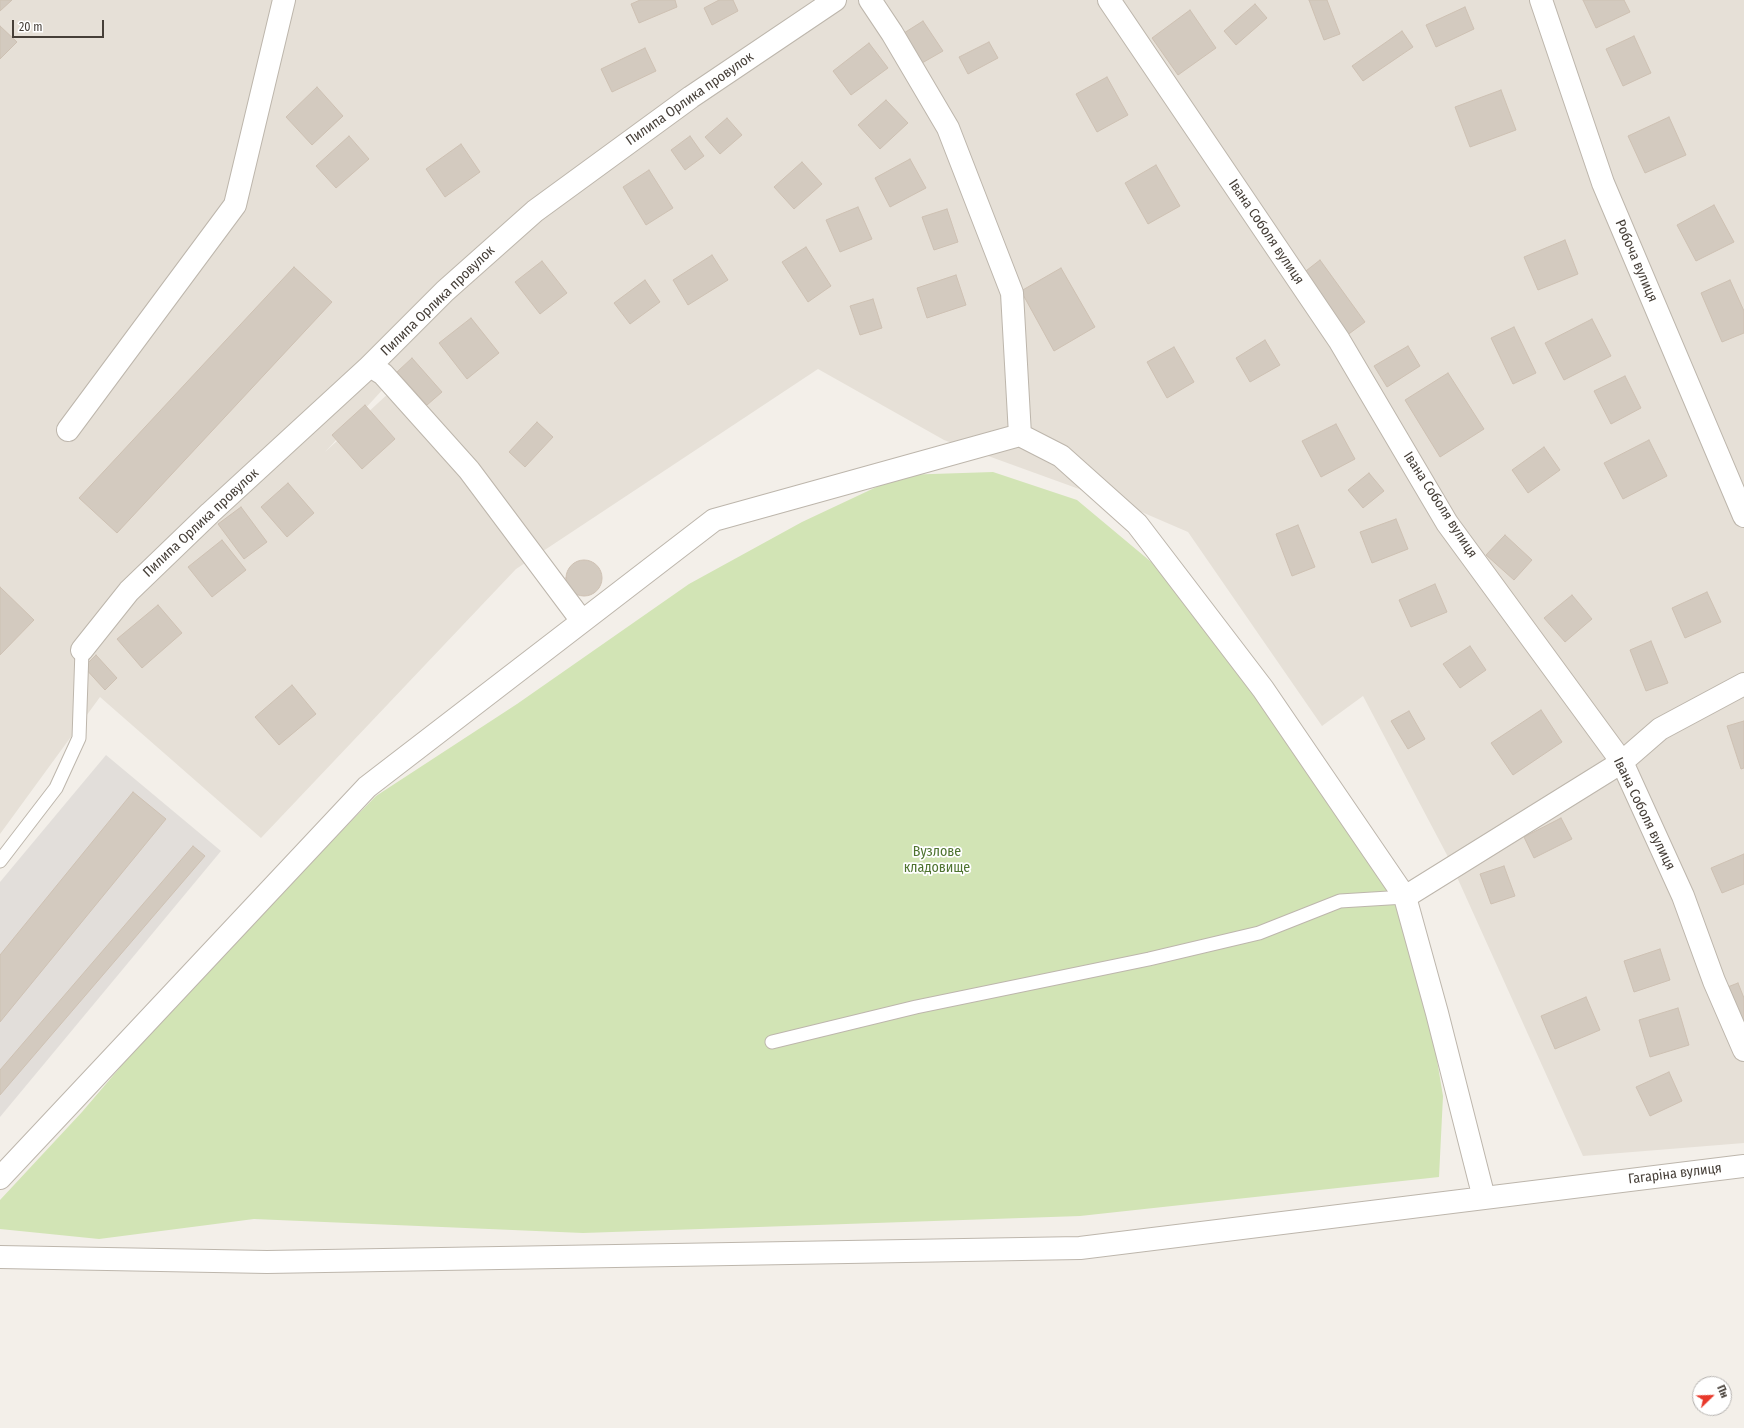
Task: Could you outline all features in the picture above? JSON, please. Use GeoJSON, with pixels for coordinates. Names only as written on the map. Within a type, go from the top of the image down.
{"type":"FeatureCollection","features":[{"type":"Feature","properties":{"kind":"street"},"geometry":{"type":"LineString","coordinates":[[68,430],[235,205],[284,0]]}},
{"type":"Feature","properties":{"kind":"street","name":"Пилипа Орлика провулок"},"geometry":{"type":"LineString","coordinates":[[82,650],[130,591],[210,513],[370,366],[445,290],[535,211],[691,97],[835,0]]}},
{"type":"Feature","properties":{"kind":"street"},"geometry":{"type":"LineString","coordinates":[[870,0],[892,33],[948,128],[1012,293],[1020,435]]}},
{"type":"Feature","properties":{"kind":"street","name":"Івана Соболя вулиця"},"geometry":{"type":"LineString","coordinates":[[1109,0],[1339,340],[1447,523],[1622,762],[1683,896],[1714,980],[1744,1050]]}},
{"type":"Feature","properties":{"kind":"street","name":"Робоча вулиця"},"geometry":{"type":"LineString","coordinates":[[1541,0],[1603,183],[1744,516]]}},
{"type":"Feature","properties":{"kind":"street"},"geometry":{"type":"LineString","coordinates":[[370,366],[383,374],[469,470],[582,621]]}},
{"type":"Feature","properties":{"kind":"street"},"geometry":{"type":"LineString","coordinates":[[0,1178],[367,787],[714,520],[1020,435],[1062,456],[1137,524],[1263,689],[1406,897],[1438,1013],[1484,1198]]}},
{"type":"Feature","properties":{"kind":"street"},"geometry":{"type":"LineString","coordinates":[[1406,897],[1622,762],[1660,728],[1744,684]]}},
{"type":"Feature","properties":{"kind":"street","name":"Гагаріна вулиця"},"geometry":{"type":"LineString","coordinates":[[0,1257],[267,1262],[1080,1248],[1744,1166]]}},
{"type":"Feature","properties":{"kind":"lane"},"geometry":{"type":"LineString","coordinates":[[0,861],[56,788],[79,738],[82,650]]}},
{"type":"Feature","properties":{"kind":"lane"},"geometry":{"type":"LineString","coordinates":[[772,1042],[916,1007],[1149,959],[1259,933],[1340,901],[1406,897]]}},
{"type":"Feature","properties":{"kind":"shaded area"},"geometry":{"type":"Polygon","coordinates":[[[0,0],[1744,0],[1744,1143],[1583,1156],[1447,855],[1363,696],[1322,726],[1188,532],[1137,510],[944,440],[818,369],[516,569],[261,838],[100,697],[0,834],[0,0]],[[411,359],[325,452],[417,367],[411,359]]]}},
{"type":"Feature","properties":{"kind":"shaded area"},"geometry":{"type":"Polygon","coordinates":[[[106,755],[221,851],[0,1117],[0,882],[106,755]]]}},
{"type":"Feature","properties":{"kind":"green space","name":"Вузлове кладовище"},"geometry":{"type":"Polygon","coordinates":[[[993,472],[1077,500],[1174,581],[1389,872],[1422,971],[1443,1096],[1439,1177],[1080,1216],[583,1233],[254,1219],[99,1239],[0,1229],[0,1200],[82,1112],[192,983],[376,796],[517,704],[689,584],[802,522],[902,475],[993,472]]]}},
{"type":"Feature","properties":{"kind":"building"},"geometry":{"type":"Polygon","coordinates":[[[0,0],[12,0],[0,11],[0,0]]]}},
{"type":"Feature","properties":{"kind":"building"},"geometry":{"type":"Polygon","coordinates":[[[640,0],[675,0],[677,7],[639,23],[631,4],[640,0]]]}},
{"type":"Feature","properties":{"kind":"building"},"geometry":{"type":"Polygon","coordinates":[[[719,0],[733,0],[738,11],[712,25],[704,8],[719,0]]]}},
{"type":"Feature","properties":{"kind":"building"},"geometry":{"type":"Polygon","coordinates":[[[1309,0],[1327,0],[1340,34],[1324,40],[1309,0]]]}},
{"type":"Feature","properties":{"kind":"building"},"geometry":{"type":"Polygon","coordinates":[[[1583,0],[1624,0],[1630,12],[1596,28],[1583,0]]]}},
{"type":"Feature","properties":{"kind":"building"},"geometry":{"type":"Polygon","coordinates":[[[1255,4],[1267,18],[1236,45],[1224,31],[1255,4]]]}},
{"type":"Feature","properties":{"kind":"building"},"geometry":{"type":"Polygon","coordinates":[[[1465,7],[1474,29],[1436,47],[1426,25],[1465,7]]]}},
{"type":"Feature","properties":{"kind":"building"},"geometry":{"type":"Polygon","coordinates":[[[1190,10],[1216,48],[1178,75],[1152,38],[1190,10]]]}},
{"type":"Feature","properties":{"kind":"building"},"geometry":{"type":"Polygon","coordinates":[[[923,21],[943,51],[922,63],[904,33],[923,21]]]}},
{"type":"Feature","properties":{"kind":"building"},"geometry":{"type":"Polygon","coordinates":[[[0,26],[17,42],[0,59],[0,26]]]}},
{"type":"Feature","properties":{"kind":"building"},"geometry":{"type":"Polygon","coordinates":[[[1402,31],[1413,47],[1363,81],[1352,66],[1402,31]]]}},
{"type":"Feature","properties":{"kind":"building"},"geometry":{"type":"Polygon","coordinates":[[[1634,36],[1651,73],[1623,86],[1606,49],[1634,36]]]}},
{"type":"Feature","properties":{"kind":"building"},"geometry":{"type":"Polygon","coordinates":[[[989,42],[998,58],[968,74],[959,57],[989,42]]]}},
{"type":"Feature","properties":{"kind":"building"},"geometry":{"type":"Polygon","coordinates":[[[869,43],[888,68],[851,95],[833,71],[869,43]]]}},
{"type":"Feature","properties":{"kind":"building"},"geometry":{"type":"Polygon","coordinates":[[[645,48],[656,71],[612,92],[601,69],[645,48]]]}},
{"type":"Feature","properties":{"kind":"building"},"geometry":{"type":"Polygon","coordinates":[[[1107,77],[1128,115],[1097,132],[1076,94],[1107,77]]]}},
{"type":"Feature","properties":{"kind":"building"},"geometry":{"type":"Polygon","coordinates":[[[317,87],[343,116],[312,145],[286,117],[317,87]]]}},
{"type":"Feature","properties":{"kind":"building"},"geometry":{"type":"Polygon","coordinates":[[[1501,90],[1516,130],[1470,147],[1455,107],[1501,90]]]}},
{"type":"Feature","properties":{"kind":"building"},"geometry":{"type":"Polygon","coordinates":[[[886,100],[908,123],[880,149],[858,125],[886,100]]]}},
{"type":"Feature","properties":{"kind":"building"},"geometry":{"type":"Polygon","coordinates":[[[1669,117],[1686,155],[1645,173],[1628,136],[1669,117]]]}},
{"type":"Feature","properties":{"kind":"building"},"geometry":{"type":"Polygon","coordinates":[[[727,118],[742,135],[720,154],[705,137],[727,118]]]}},
{"type":"Feature","properties":{"kind":"building"},"geometry":{"type":"Polygon","coordinates":[[[349,136],[369,159],[336,188],[316,166],[349,136]]]}},
{"type":"Feature","properties":{"kind":"building"},"geometry":{"type":"Polygon","coordinates":[[[690,136],[704,156],[685,170],[671,150],[690,136]]]}},
{"type":"Feature","properties":{"kind":"building"},"geometry":{"type":"Polygon","coordinates":[[[461,144],[480,172],[445,197],[426,169],[461,144]]]}},
{"type":"Feature","properties":{"kind":"building"},"geometry":{"type":"Polygon","coordinates":[[[910,159],[926,188],[890,207],[875,178],[910,159]]]}},
{"type":"Feature","properties":{"kind":"building"},"geometry":{"type":"Polygon","coordinates":[[[802,162],[822,184],[794,209],[774,187],[802,162]]]}},
{"type":"Feature","properties":{"kind":"building"},"geometry":{"type":"Polygon","coordinates":[[[1156,165],[1180,206],[1148,224],[1125,183],[1156,165]]]}},
{"type":"Feature","properties":{"kind":"building"},"geometry":{"type":"Polygon","coordinates":[[[649,170],[673,208],[646,225],[623,187],[649,170]]]}},
{"type":"Feature","properties":{"kind":"building"},"geometry":{"type":"Polygon","coordinates":[[[1714,205],[1734,242],[1696,261],[1677,225],[1714,205]]]}},
{"type":"Feature","properties":{"kind":"building"},"geometry":{"type":"Polygon","coordinates":[[[858,207],[872,239],[840,252],[826,220],[858,207]]]}},
{"type":"Feature","properties":{"kind":"building"},"geometry":{"type":"Polygon","coordinates":[[[947,209],[958,242],[934,250],[922,217],[947,209]]]}},
{"type":"Feature","properties":{"kind":"building"},"geometry":{"type":"Polygon","coordinates":[[[1565,240],[1578,274],[1538,290],[1524,257],[1565,240]]]}},
{"type":"Feature","properties":{"kind":"building"},"geometry":{"type":"Polygon","coordinates":[[[806,247],[831,286],[808,302],[782,262],[806,247]]]}},
{"type":"Feature","properties":{"kind":"building"},"geometry":{"type":"Polygon","coordinates":[[[712,255],[728,280],[688,305],[673,280],[712,255]]]}},
{"type":"Feature","properties":{"kind":"building"},"geometry":{"type":"Polygon","coordinates":[[[1320,260],[1365,322],[1346,336],[1302,274],[1320,260]]]}},
{"type":"Feature","properties":{"kind":"building"},"geometry":{"type":"Polygon","coordinates":[[[542,261],[567,293],[540,314],[515,282],[542,261]]]}},
{"type":"Feature","properties":{"kind":"building"},"geometry":{"type":"Polygon","coordinates":[[[294,267],[332,302],[117,533],[79,498],[294,267]]]}},
{"type":"Feature","properties":{"kind":"building"},"geometry":{"type":"Polygon","coordinates":[[[1061,268],[1095,327],[1054,351],[1021,291],[1061,268]]]}},
{"type":"Feature","properties":{"kind":"building"},"geometry":{"type":"Polygon","coordinates":[[[956,275],[966,305],[927,318],[917,288],[956,275]]]}},
{"type":"Feature","properties":{"kind":"building"},"geometry":{"type":"Polygon","coordinates":[[[645,280],[660,302],[630,324],[614,303],[645,280]]]}},
{"type":"Feature","properties":{"kind":"building"},"geometry":{"type":"Polygon","coordinates":[[[1730,280],[1744,311],[1744,333],[1722,342],[1701,293],[1730,280]]]}},
{"type":"Feature","properties":{"kind":"building"},"geometry":{"type":"Polygon","coordinates":[[[873,299],[882,328],[860,335],[850,306],[873,299]]]}},
{"type":"Feature","properties":{"kind":"building"},"geometry":{"type":"Polygon","coordinates":[[[471,318],[499,353],[467,379],[439,343],[471,318]]]}},
{"type":"Feature","properties":{"kind":"building"},"geometry":{"type":"Polygon","coordinates":[[[1592,319],[1611,356],[1564,380],[1545,343],[1592,319]]]}},
{"type":"Feature","properties":{"kind":"building"},"geometry":{"type":"Polygon","coordinates":[[[1514,327],[1536,373],[1513,384],[1491,338],[1514,327]]]}},
{"type":"Feature","properties":{"kind":"building"},"geometry":{"type":"Polygon","coordinates":[[[1265,340],[1280,365],[1250,382],[1236,358],[1265,340]]]}},
{"type":"Feature","properties":{"kind":"building"},"geometry":{"type":"Polygon","coordinates":[[[1408,346],[1420,366],[1387,387],[1374,366],[1408,346]]]}},
{"type":"Feature","properties":{"kind":"building"},"geometry":{"type":"Polygon","coordinates":[[[1174,347],[1194,382],[1167,398],[1147,362],[1174,347]]]}},
{"type":"Feature","properties":{"kind":"building"},"geometry":{"type":"Polygon","coordinates":[[[412,358],[442,392],[427,405],[397,372],[412,358]]]}},
{"type":"Feature","properties":{"kind":"building"},"geometry":{"type":"Polygon","coordinates":[[[1448,373],[1484,429],[1440,457],[1405,400],[1448,373]]]}},
{"type":"Feature","properties":{"kind":"building"},"geometry":{"type":"Polygon","coordinates":[[[1625,376],[1641,408],[1611,424],[1594,391],[1625,376]]]}},
{"type":"Feature","properties":{"kind":"building"},"geometry":{"type":"Polygon","coordinates":[[[365,405],[395,439],[362,469],[332,435],[365,405]]]}},
{"type":"Feature","properties":{"kind":"building"},"geometry":{"type":"Polygon","coordinates":[[[537,422],[553,437],[525,467],[509,452],[537,422]]]}},
{"type":"Feature","properties":{"kind":"building"},"geometry":{"type":"Polygon","coordinates":[[[1336,424],[1355,459],[1321,477],[1302,441],[1336,424]]]}},
{"type":"Feature","properties":{"kind":"building"},"geometry":{"type":"Polygon","coordinates":[[[1649,440],[1667,476],[1623,499],[1604,463],[1649,440]]]}},
{"type":"Feature","properties":{"kind":"building"},"geometry":{"type":"Polygon","coordinates":[[[1544,447],[1560,470],[1528,493],[1512,470],[1544,447]]]}},
{"type":"Feature","properties":{"kind":"building"},"geometry":{"type":"Polygon","coordinates":[[[1369,473],[1384,491],[1363,508],[1348,490],[1369,473]]]}},
{"type":"Feature","properties":{"kind":"building"},"geometry":{"type":"Polygon","coordinates":[[[288,483],[314,513],[287,537],[261,507],[288,483]]]}},
{"type":"Feature","properties":{"kind":"building"},"geometry":{"type":"Polygon","coordinates":[[[241,507],[267,542],[244,559],[218,524],[241,507]]]}},
{"type":"Feature","properties":{"kind":"building"},"geometry":{"type":"Polygon","coordinates":[[[1396,519],[1408,549],[1372,563],[1360,532],[1396,519]]]}},
{"type":"Feature","properties":{"kind":"building"},"geometry":{"type":"Polygon","coordinates":[[[1298,525],[1315,567],[1292,576],[1276,534],[1298,525]]]}},
{"type":"Feature","properties":{"kind":"building"},"geometry":{"type":"Polygon","coordinates":[[[1505,535],[1532,560],[1514,580],[1486,555],[1505,535]]]}},
{"type":"Feature","properties":{"kind":"building"},"geometry":{"type":"Polygon","coordinates":[[[222,540],[246,570],[212,597],[188,567],[222,540]]]}},
{"type":"Feature","properties":{"kind":"building"},"geometry":{"type":"Polygon","coordinates":[[[588,560],[597,565],[601,571],[601,585],[597,591],[588,596],[580,596],[571,591],[567,585],[566,574],[571,565],[577,561],[588,560]]]}},
{"type":"Feature","properties":{"kind":"building"},"geometry":{"type":"Polygon","coordinates":[[[1435,584],[1447,612],[1411,627],[1399,600],[1435,584]]]}},
{"type":"Feature","properties":{"kind":"building"},"geometry":{"type":"Polygon","coordinates":[[[0,587],[34,620],[0,655],[0,587]]]}},
{"type":"Feature","properties":{"kind":"building"},"geometry":{"type":"Polygon","coordinates":[[[1707,592],[1721,622],[1685,638],[1672,608],[1707,592]]]}},
{"type":"Feature","properties":{"kind":"building"},"geometry":{"type":"Polygon","coordinates":[[[1572,595],[1592,619],[1565,642],[1544,618],[1572,595]]]}},
{"type":"Feature","properties":{"kind":"building"},"geometry":{"type":"Polygon","coordinates":[[[158,605],[182,633],[142,668],[117,639],[158,605]]]}},
{"type":"Feature","properties":{"kind":"building"},"geometry":{"type":"Polygon","coordinates":[[[1651,641],[1668,683],[1646,691],[1630,650],[1651,641]]]}},
{"type":"Feature","properties":{"kind":"building"},"geometry":{"type":"Polygon","coordinates":[[[1470,646],[1486,670],[1460,688],[1443,664],[1470,646]]]}},
{"type":"Feature","properties":{"kind":"building"},"geometry":{"type":"Polygon","coordinates":[[[96,655],[117,678],[105,690],[84,667],[96,655]]]}},
{"type":"Feature","properties":{"kind":"building"},"geometry":{"type":"Polygon","coordinates":[[[292,685],[316,714],[279,745],[255,717],[292,685]]]}},
{"type":"Feature","properties":{"kind":"building"},"geometry":{"type":"Polygon","coordinates":[[[1541,710],[1562,742],[1513,775],[1491,743],[1541,710]]]}},
{"type":"Feature","properties":{"kind":"building"},"geometry":{"type":"Polygon","coordinates":[[[1409,711],[1425,739],[1408,749],[1391,721],[1409,711]]]}},
{"type":"Feature","properties":{"kind":"building"},"geometry":{"type":"Polygon","coordinates":[[[1744,721],[1744,768],[1741,769],[1727,726],[1744,721]]]}},
{"type":"Feature","properties":{"kind":"building"},"geometry":{"type":"Polygon","coordinates":[[[133,792],[166,819],[0,1022],[0,955],[133,792]]]}},
{"type":"Feature","properties":{"kind":"building"},"geometry":{"type":"Polygon","coordinates":[[[1561,818],[1572,839],[1534,858],[1524,837],[1561,818]]]}},
{"type":"Feature","properties":{"kind":"building"},"geometry":{"type":"Polygon","coordinates":[[[193,846],[205,856],[0,1095],[0,1070],[193,846]]]}},
{"type":"Feature","properties":{"kind":"building"},"geometry":{"type":"Polygon","coordinates":[[[1744,854],[1744,884],[1722,893],[1711,868],[1744,854]]]}},
{"type":"Feature","properties":{"kind":"building"},"geometry":{"type":"Polygon","coordinates":[[[1504,866],[1515,896],[1491,904],[1480,874],[1504,866]]]}},
{"type":"Feature","properties":{"kind":"building"},"geometry":{"type":"Polygon","coordinates":[[[1660,949],[1670,980],[1634,992],[1624,961],[1660,949]]]}},
{"type":"Feature","properties":{"kind":"building"},"geometry":{"type":"Polygon","coordinates":[[[1738,983],[1744,998],[1744,1023],[1725,988],[1738,983]]]}},
{"type":"Feature","properties":{"kind":"building"},"geometry":{"type":"Polygon","coordinates":[[[1586,997],[1600,1030],[1555,1049],[1541,1016],[1586,997]]]}},
{"type":"Feature","properties":{"kind":"building"},"geometry":{"type":"Polygon","coordinates":[[[1678,1008],[1689,1045],[1650,1057],[1639,1020],[1678,1008]]]}},
{"type":"Feature","properties":{"kind":"building"},"geometry":{"type":"Polygon","coordinates":[[[1669,1072],[1682,1101],[1650,1116],[1636,1087],[1669,1072]]]}}]}
